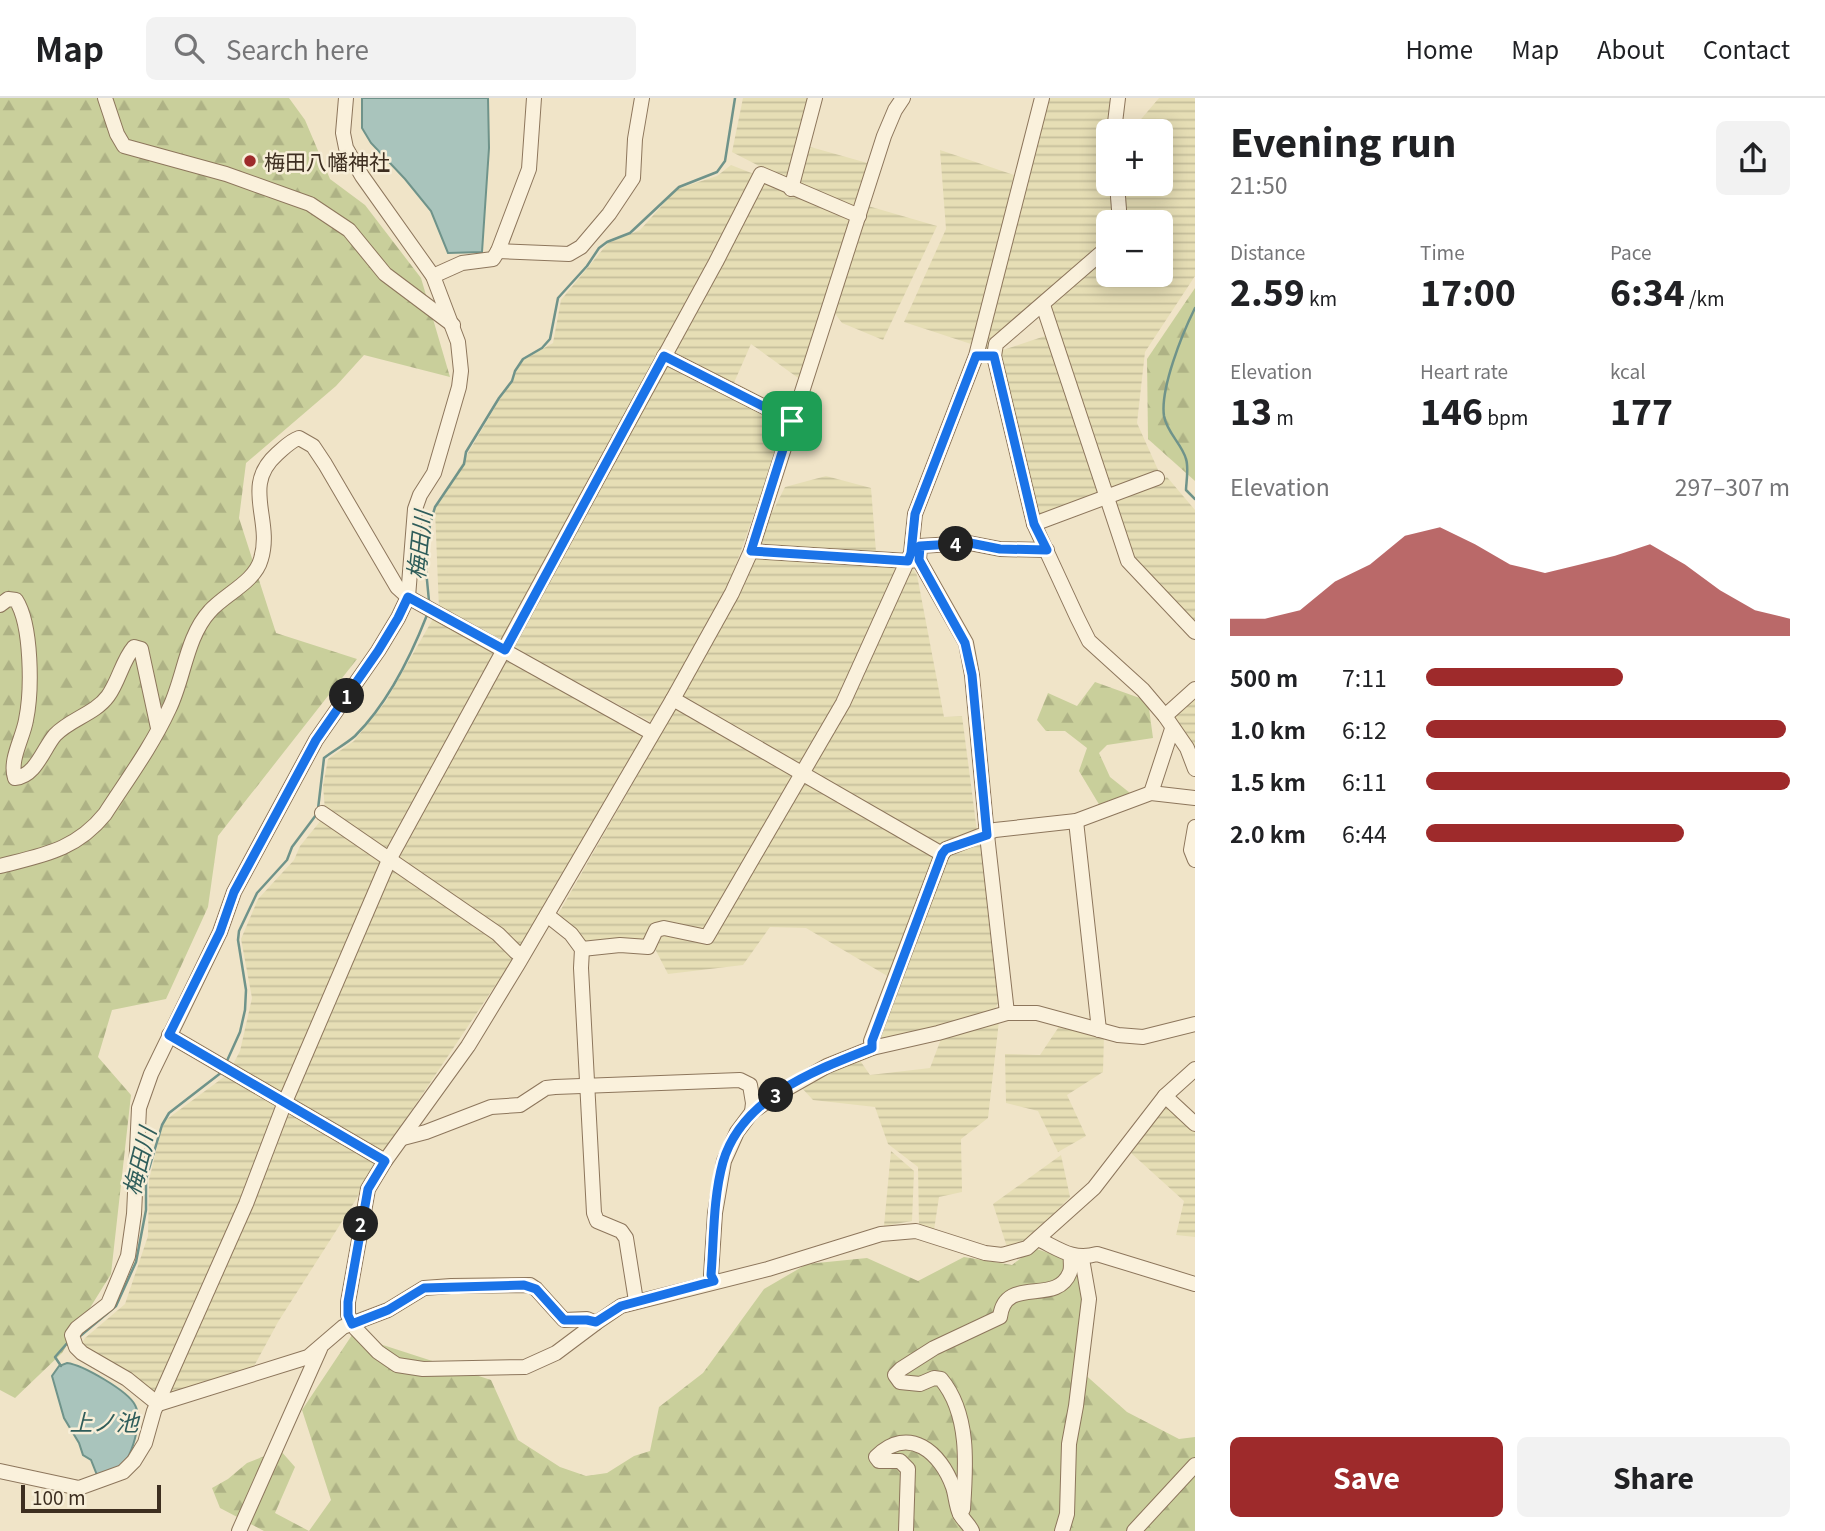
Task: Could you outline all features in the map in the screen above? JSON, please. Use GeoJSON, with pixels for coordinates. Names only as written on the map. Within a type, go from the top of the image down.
{"type":"FeatureCollection","features":[{"type":"Feature","properties":{"kind":"street"},"geometry":{"type":"LineString","coordinates":[[105,98],[124,146],[226,174],[310,204],[349,230],[385,274],[453,325]]}},
{"type":"Feature","properties":{"kind":"street"},"geometry":{"type":"LineString","coordinates":[[158,1404],[127,1380],[82,1353],[73,1339],[77,1328],[108,1304],[128,1256],[134,1214],[139,1108],[150,1074],[220,932],[234,892],[316,740],[378,651],[408,597],[415,509],[420,495],[434,473],[457,400],[461,358],[453,325],[433,276],[362,176],[346,148],[343,133],[345,98]]}},
{"type":"Feature","properties":{"kind":"street"},"geometry":{"type":"LineString","coordinates":[[433,276],[462,262],[493,259],[498,251],[529,169],[534,98]]}},
{"type":"Feature","properties":{"kind":"street"},"geometry":{"type":"LineString","coordinates":[[498,251],[569,254],[581,247],[633,178],[635,139],[642,98]]}},
{"type":"Feature","properties":{"kind":"street"},"geometry":{"type":"LineString","coordinates":[[792,189],[815,98]]}},
{"type":"Feature","properties":{"kind":"street"},"geometry":{"type":"LineString","coordinates":[[903,98],[884,136],[751,551],[732,593],[673,699],[468,1046],[385,1161],[368,1189],[348,1315],[352,1324],[387,1359],[397,1365],[423,1369],[525,1367],[556,1353],[621,1306],[768,1269],[881,1234],[916,1231],[985,1253],[1002,1255],[1027,1248],[1094,1188],[1165,1096],[1195,1069]]}},
{"type":"Feature","properties":{"kind":"street"},"geometry":{"type":"LineString","coordinates":[[1007,1013],[972,675],[965,643],[913,561],[911,553],[915,514],[976,356],[1042,98]]}},
{"type":"Feature","properties":{"kind":"street"},"geometry":{"type":"LineString","coordinates":[[1115,119],[1118,98]]}},
{"type":"Feature","properties":{"kind":"street"},"geometry":{"type":"LineString","coordinates":[[0,1471],[79,1488],[123,1472],[134,1461],[145,1443],[158,1404],[389,860],[761,174],[859,216]]}},
{"type":"Feature","properties":{"kind":"street"},"geometry":{"type":"LineString","coordinates":[[1096,258],[996,344],[994,356],[1034,524],[1089,641],[1143,690],[1187,748],[1195,769]]}},
{"type":"Feature","properties":{"kind":"street"},"geometry":{"type":"LineString","coordinates":[[1043,305],[1128,561],[1195,632]]}},
{"type":"Feature","properties":{"kind":"street"},"geometry":{"type":"LineString","coordinates":[[664,356],[792,421]]}},
{"type":"Feature","properties":{"kind":"street"},"geometry":{"type":"LineString","coordinates":[[976,356],[994,356]]}},
{"type":"Feature","properties":{"kind":"street"},"geometry":{"type":"LineString","coordinates":[[0,866],[74,844],[94,827],[169,710],[194,638],[209,612],[257,569],[261,561],[264,527],[259,481],[269,463],[293,440],[299,438],[313,446],[397,587],[408,597],[652,733]]}},
{"type":"Feature","properties":{"kind":"street"},"geometry":{"type":"LineString","coordinates":[[1034,524],[1157,478]]}},
{"type":"Feature","properties":{"kind":"street"},"geometry":{"type":"LineString","coordinates":[[582,948],[621,945],[648,947],[656,930],[664,928],[707,937],[843,703],[920,546],[970,543],[1000,549],[1047,550]]}},
{"type":"Feature","properties":{"kind":"street"},"geometry":{"type":"LineString","coordinates":[[751,551],[913,561]]}},
{"type":"Feature","properties":{"kind":"street"},"geometry":{"type":"LineString","coordinates":[[0,605],[8,599],[16,600],[22,609],[26,634],[29,685],[26,719],[13,764],[15,778],[23,776],[37,764],[55,736],[85,716],[108,696],[134,647],[141,649],[158,728]]}},
{"type":"Feature","properties":{"kind":"street"},"geometry":{"type":"LineString","coordinates":[[1151,793],[1169,722],[1195,688]]}},
{"type":"Feature","properties":{"kind":"street"},"geometry":{"type":"LineString","coordinates":[[673,699],[942,854]]}},
{"type":"Feature","properties":{"kind":"street"},"geometry":{"type":"LineString","coordinates":[[872,1048],[872,1041],[946,849],[995,830],[1076,821],[1151,793],[1195,798]]}},
{"type":"Feature","properties":{"kind":"street"},"geometry":{"type":"LineString","coordinates":[[322,813],[498,934],[516,952],[523,954]]}},
{"type":"Feature","properties":{"kind":"street"},"geometry":{"type":"LineString","coordinates":[[1076,821],[1099,1030]]}},
{"type":"Feature","properties":{"kind":"street"},"geometry":{"type":"LineString","coordinates":[[1195,827],[1191,850],[1195,860]]}},
{"type":"Feature","properties":{"kind":"street"},"geometry":{"type":"LineString","coordinates":[[547,915],[571,934],[582,948],[594,1213],[597,1221],[621,1231],[625,1238],[636,1301]]}},
{"type":"Feature","properties":{"kind":"street"},"geometry":{"type":"LineString","coordinates":[[714,1281],[711,1275],[715,1213],[724,1161],[737,1132],[752,1112],[780,1092],[827,1066],[872,1048],[1007,1013],[1037,1013],[1118,1035],[1143,1037],[1195,1024]]}},
{"type":"Feature","properties":{"kind":"street"},"geometry":{"type":"LineString","coordinates":[[169,1035],[385,1161]]}},
{"type":"Feature","properties":{"kind":"street"},"geometry":{"type":"LineString","coordinates":[[403,1138],[491,1107],[520,1105],[546,1088],[740,1080],[750,1086],[752,1112]]}},
{"type":"Feature","properties":{"kind":"street"},"geometry":{"type":"LineString","coordinates":[[1165,1096],[1195,1124]]}},
{"type":"Feature","properties":{"kind":"street"},"geometry":{"type":"LineString","coordinates":[[1038,1239],[1077,1257],[1097,1254],[1195,1284]]}},
{"type":"Feature","properties":{"kind":"street"},"geometry":{"type":"LineString","coordinates":[[960,1514],[963,1509],[967,1457],[955,1401],[942,1379],[934,1378],[920,1384],[900,1382],[895,1375],[934,1348],[1000,1317],[1004,1303],[1011,1296],[1027,1291],[1054,1289],[1064,1282],[1077,1257]]}},
{"type":"Feature","properties":{"kind":"street"},"geometry":{"type":"LineString","coordinates":[[1062,1531],[1067,1514],[1069,1444],[1089,1299],[1077,1257]]}},
{"type":"Feature","properties":{"kind":"street"},"geometry":{"type":"LineString","coordinates":[[158,1404],[308,1357],[337,1331],[388,1310],[424,1288],[524,1285],[536,1289],[564,1320],[596,1322]]}},
{"type":"Feature","properties":{"kind":"street"},"geometry":{"type":"LineString","coordinates":[[239,1531],[320,1349]]}},
{"type":"Feature","properties":{"kind":"street"},"geometry":{"type":"LineString","coordinates":[[906,1531],[908,1469],[900,1461],[879,1461],[876,1457],[906,1442],[922,1445],[937,1460],[953,1487],[960,1514],[972,1531]]}},
{"type":"Feature","properties":{"kind":"street"},"geometry":{"type":"LineString","coordinates":[[1134,1531],[1195,1465]]}},
{"type":"Feature","properties":{"kind":"shaded area"},"geometry":{"type":"Polygon","coordinates":[[[743,98],[810,98],[788,181],[732,152],[743,98]]]}},
{"type":"Feature","properties":{"kind":"shaded area"},"geometry":{"type":"Polygon","coordinates":[[[1047,98],[1113,98],[1110,119],[1096,119],[1096,196],[1114,196],[1114,210],[1096,210],[1096,251],[991,342],[987,351],[981,351],[1047,98]]]}},
{"type":"Feature","properties":{"kind":"shaded area"},"geometry":{"type":"Polygon","coordinates":[[[1159,98],[1195,98],[1195,276],[1145,352],[1137,423],[1159,472],[1109,492],[1049,307],[1096,266],[1096,287],[1173,287],[1173,210],[1126,210],[1125,196],[1173,196],[1173,119],[1141,119],[1159,98]]]}},
{"type":"Feature","properties":{"kind":"shaded area"},"geometry":{"type":"Polygon","coordinates":[[[807,146],[871,164],[855,210],[797,188],[807,146]]]}},
{"type":"Feature","properties":{"kind":"shaded area"},"geometry":{"type":"Polygon","coordinates":[[[940,150],[1014,175],[974,345],[904,322],[946,229],[940,150]]]}},
{"type":"Feature","properties":{"kind":"shaded area"},"geometry":{"type":"Polygon","coordinates":[[[731,165],[754,174],[754,180],[502,642],[439,610],[435,509],[523,360],[553,343],[561,300],[608,243],[640,230],[677,189],[717,176],[731,165]]]}},
{"type":"Feature","properties":{"kind":"shaded area"},"geometry":{"type":"Polygon","coordinates":[[[764,181],[853,217],[801,380],[751,344],[733,385],[671,355],[764,181]]]}},
{"type":"Feature","properties":{"kind":"shaded area"},"geometry":{"type":"Polygon","coordinates":[[[868,206],[937,226],[883,340],[842,323],[833,311],[868,206]]]}},
{"type":"Feature","properties":{"kind":"shaded area"},"geometry":{"type":"Polygon","coordinates":[[[1048,335],[1101,495],[1040,518],[1000,351],[1048,335]]]}},
{"type":"Feature","properties":{"kind":"shaded area"},"geometry":{"type":"Polygon","coordinates":[[[667,361],[786,424],[727,590],[651,722],[514,649],[512,643],[667,361]]]}},
{"type":"Feature","properties":{"kind":"shaded area"},"geometry":{"type":"Polygon","coordinates":[[[826,476],[871,488],[876,552],[756,544],[785,487],[826,476]]]}},
{"type":"Feature","properties":{"kind":"shaded area"},"geometry":{"type":"Polygon","coordinates":[[[1167,477],[1195,510],[1195,626],[1130,559],[1110,500],[1167,477]]]}},
{"type":"Feature","properties":{"kind":"shaded area"},"geometry":{"type":"Polygon","coordinates":[[[751,557],[903,566],[853,673],[801,768],[679,697],[751,557]]]}},
{"type":"Feature","properties":{"kind":"shaded area"},"geometry":{"type":"Polygon","coordinates":[[[912,567],[917,575],[944,717],[962,716],[977,831],[939,847],[809,771],[912,567]]]}},
{"type":"Feature","properties":{"kind":"shaded area"},"geometry":{"type":"Polygon","coordinates":[[[434,617],[497,650],[389,853],[325,810],[323,786],[328,759],[354,741],[386,701],[434,617]]]}},
{"type":"Feature","properties":{"kind":"shaded area"},"geometry":{"type":"Polygon","coordinates":[[[506,655],[644,734],[521,949],[395,857],[506,655]]]}},
{"type":"Feature","properties":{"kind":"shaded area"},"geometry":{"type":"Polygon","coordinates":[[[1195,697],[1195,757],[1173,718],[1195,697]]]}},
{"type":"Feature","properties":{"kind":"shaded area"},"geometry":{"type":"Polygon","coordinates":[[[677,706],[797,773],[706,932],[656,926],[646,942],[589,945],[556,918],[677,706]]]}},
{"type":"Feature","properties":{"kind":"shaded area"},"geometry":{"type":"Polygon","coordinates":[[[802,780],[933,854],[935,860],[889,977],[806,928],[770,927],[743,965],[668,974],[653,945],[660,933],[709,940],[802,780]]]}},
{"type":"Feature","properties":{"kind":"shaded area"},"geometry":{"type":"Polygon","coordinates":[[[322,819],[381,860],[381,866],[281,1096],[232,1066],[240,1051],[252,998],[241,939],[258,899],[294,860],[300,846],[322,819]]]}},
{"type":"Feature","properties":{"kind":"shaded area"},"geometry":{"type":"Polygon","coordinates":[[[983,841],[998,1003],[994,1011],[876,1045],[944,858],[983,841]]]}},
{"type":"Feature","properties":{"kind":"shaded area"},"geometry":{"type":"Polygon","coordinates":[[[394,867],[494,938],[513,959],[383,1153],[291,1100],[388,870],[394,867]]]}},
{"type":"Feature","properties":{"kind":"shaded area"},"geometry":{"type":"Polygon","coordinates":[[[999,1021],[988,1118],[961,1139],[962,1192],[939,1197],[934,1230],[919,1226],[918,1167],[888,1144],[875,1107],[813,1100],[800,1086],[859,1059],[870,1075],[930,1068],[941,1039],[999,1021]]]}},
{"type":"Feature","properties":{"kind":"shaded area"},"geometry":{"type":"Polygon","coordinates":[[[1060,1025],[1104,1035],[1103,1072],[1067,1095],[1086,1136],[1058,1152],[1038,1111],[1006,1103],[1005,1054],[1040,1055],[1060,1025]]]}},
{"type":"Feature","properties":{"kind":"shaded area"},"geometry":{"type":"Polygon","coordinates":[[[228,1074],[280,1106],[157,1392],[153,1393],[81,1345],[85,1338],[125,1304],[148,1236],[149,1180],[163,1122],[228,1074]]]}},
{"type":"Feature","properties":{"kind":"shaded area"},"geometry":{"type":"Polygon","coordinates":[[[1165,1102],[1195,1131],[1195,1237],[1176,1235],[1184,1201],[1131,1153],[1165,1102]]]}},
{"type":"Feature","properties":{"kind":"shaded area"},"geometry":{"type":"Polygon","coordinates":[[[290,1109],[375,1161],[357,1198],[278,1322],[253,1368],[168,1394],[290,1109]]]}},
{"type":"Feature","properties":{"kind":"shaded area"},"geometry":{"type":"Polygon","coordinates":[[[891,1151],[914,1171],[912,1221],[884,1226],[891,1151]]]}},
{"type":"Feature","properties":{"kind":"shaded area"},"geometry":{"type":"Polygon","coordinates":[[[1061,1155],[1070,1197],[1029,1239],[1007,1247],[993,1204],[1061,1155]]]}},
{"type":"Feature","properties":{"kind":"green space"},"geometry":{"type":"Polygon","coordinates":[[[0,98],[289,98],[305,120],[330,179],[365,205],[421,278],[450,377],[364,355],[336,386],[246,463],[239,518],[276,633],[357,659],[218,836],[208,907],[166,999],[112,1010],[98,1057],[131,1095],[111,1274],[62,1353],[15,1398],[0,1390],[0,98]]]}},
{"type":"Feature","properties":{"kind":"green space"},"geometry":{"type":"Polygon","coordinates":[[[1195,288],[1195,481],[1148,439],[1147,359],[1195,288]]]}},
{"type":"Feature","properties":{"kind":"green space"},"geometry":{"type":"Polygon","coordinates":[[[1095,682],[1148,701],[1153,738],[1107,745],[1099,753],[1110,777],[1130,793],[1100,806],[1079,771],[1087,748],[1065,731],[1046,731],[1037,720],[1048,693],[1077,706],[1095,682]]]}},
{"type":"Feature","properties":{"kind":"green space"},"geometry":{"type":"Polygon","coordinates":[[[1034,1248],[1080,1264],[1088,1279],[1081,1371],[1127,1412],[1179,1439],[1195,1437],[1195,1531],[309,1531],[331,1500],[302,1410],[352,1335],[491,1380],[518,1440],[560,1467],[586,1476],[607,1473],[634,1456],[650,1451],[659,1407],[703,1373],[764,1289],[807,1264],[867,1258],[918,1281],[964,1257],[1012,1265],[1034,1248]]]}},
{"type":"Feature","properties":{"kind":"green space"},"geometry":{"type":"Polygon","coordinates":[[[280,1450],[295,1467],[275,1513],[309,1531],[264,1531],[220,1508],[212,1488],[247,1463],[280,1450]]]}},
{"type":"Feature","properties":{"kind":"water"},"geometry":{"type":"Polygon","coordinates":[[[362,98],[488,98],[489,148],[482,252],[448,253],[431,211],[371,143],[362,128],[362,98]]]}},
{"type":"Feature","properties":{"kind":"water","name":"上ノ池"},"geometry":{"type":"Polygon","coordinates":[[[67,1363],[83,1368],[104,1380],[124,1393],[135,1405],[138,1420],[135,1439],[128,1457],[118,1469],[97,1475],[91,1460],[83,1455],[64,1418],[52,1376],[59,1366],[67,1363]]]}},
{"type":"Feature","properties":{"kind":"waterway","name":"梅田川"},"geometry":{"type":"LineString","coordinates":[[429,601],[426,570],[430,524],[435,507],[464,464],[466,452],[512,381],[523,359],[542,348],[550,339],[558,298],[587,266],[599,248],[630,233],[679,187],[717,172],[725,161],[735,98]]}},
{"type":"Feature","properties":{"kind":"waterway"},"geometry":{"type":"LineString","coordinates":[[1195,308],[1173,362],[1164,405],[1166,422],[1186,459],[1186,490],[1195,499]]}},
{"type":"Feature","properties":{"kind":"waterway","name":"梅田川"},"geometry":{"type":"LineString","coordinates":[[318,809],[324,758],[355,736],[378,709],[406,663],[427,615]]}},
{"type":"Feature","properties":{"kind":"waterway","name":"梅田川"},"geometry":{"type":"LineString","coordinates":[[226,1063],[240,1032],[245,1010],[246,990],[239,931],[257,893],[287,860],[292,847],[316,815]]}},
{"type":"Feature","properties":{"kind":"waterway","name":"梅田川"},"geometry":{"type":"LineString","coordinates":[[79,1337],[116,1306],[136,1262],[146,1210],[146,1179],[162,1125],[169,1113],[222,1072]]}},
{"type":"Feature","properties":{"kind":"waterway","name":"梅田川"},"geometry":{"type":"LineString","coordinates":[[61,1366],[55,1357],[69,1341]]}},
{"type":"Feature","properties":{"kind":"place","name":"梅田八幡神社"},"geometry":{"type":"Point","coordinates":[250,161]}},
{"type":"Feature","properties":{"kind":"route"},"geometry":{"type":"LineString","coordinates":[[664,356],[792,421],[751,551],[908,561],[915,514],[976,356],[994,356],[1034,524],[1047,550],[1000,549],[970,543],[920,546],[919,560],[965,643],[972,675],[987,835],[946,849],[942,854],[872,1041],[872,1048],[827,1066],[780,1092],[752,1112],[737,1132],[724,1161],[715,1213],[711,1275],[714,1281],[621,1306],[596,1322],[564,1320],[530,1285],[424,1288],[388,1310],[352,1324],[348,1315],[348,1302],[368,1189],[385,1161],[169,1035],[220,932],[234,892],[316,740],[378,651],[408,597],[505,650],[664,356]]}}]}
